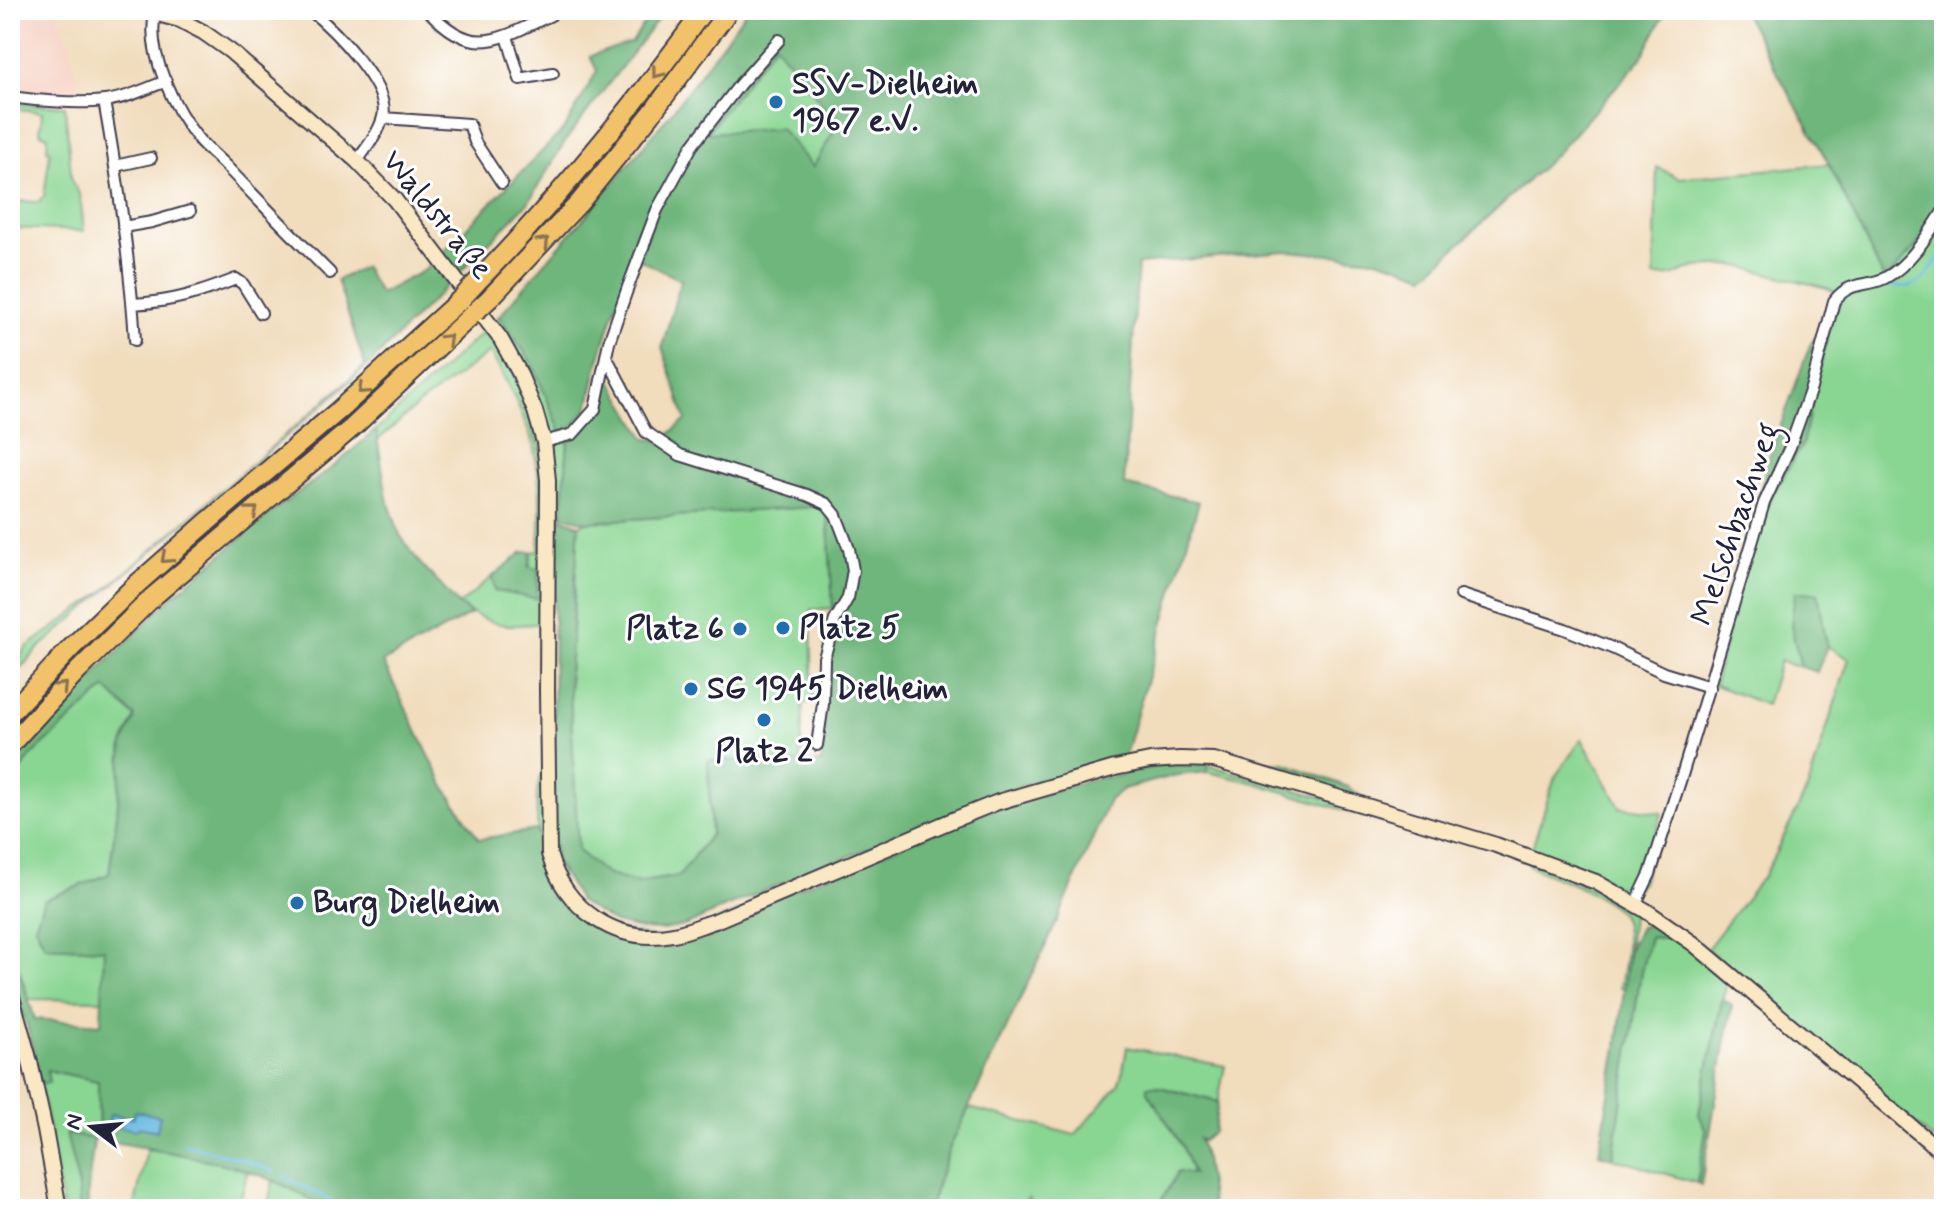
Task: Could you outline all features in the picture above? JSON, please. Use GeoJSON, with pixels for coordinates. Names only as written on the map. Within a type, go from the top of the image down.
{"type":"FeatureCollection","features":[{"type":"Feature","properties":{"kind":"highway"},"geometry":{"type":"LineString","coordinates":[[10,713],[137,584],[348,402],[462,298],[602,143],[704,10]]}},
{"type":"Feature","properties":{"kind":"highway"},"geometry":{"type":"LineString","coordinates":[[10,745],[70,679],[155,595],[353,427],[490,298],[580,202],[729,10]]}},
{"type":"Feature","properties":{"kind":"street"},"geometry":{"type":"LineString","coordinates":[[310,10],[369,73],[379,89],[383,118],[357,161]]}},
{"type":"Feature","properties":{"kind":"street"},"geometry":{"type":"LineString","coordinates":[[428,10],[458,37],[482,42],[507,36],[551,15],[555,10]]}},
{"type":"Feature","properties":{"kind":"street"},"geometry":{"type":"LineString","coordinates":[[149,12],[153,39],[166,81],[180,112],[200,140],[330,273]]}},
{"type":"Feature","properties":{"kind":"street","name":"Waldstraße"},"geometry":{"type":"LineString","coordinates":[[149,12],[184,15],[357,161],[395,200],[500,338],[529,393],[544,442],[548,480],[549,854],[563,887],[575,903],[595,918],[613,928],[648,936],[674,934],[715,921],[998,802],[1150,761],[1214,760],[1496,845],[1596,882],[1671,927],[1727,970],[1944,1154]]}},
{"type":"Feature","properties":{"kind":"street"},"geometry":{"type":"LineString","coordinates":[[507,36],[520,79],[553,73]]}},
{"type":"Feature","properties":{"kind":"street"},"geometry":{"type":"LineString","coordinates":[[544,442],[573,434],[595,409],[609,342],[657,210],[692,146],[779,40]]}},
{"type":"Feature","properties":{"kind":"street"},"geometry":{"type":"LineString","coordinates":[[10,97],[104,101],[166,81]]}},
{"type":"Feature","properties":{"kind":"street"},"geometry":{"type":"LineString","coordinates":[[104,101],[133,304],[135,340]]}},
{"type":"Feature","properties":{"kind":"street"},"geometry":{"type":"LineString","coordinates":[[383,118],[469,124],[475,142],[502,183]]}},
{"type":"Feature","properties":{"kind":"street"},"geometry":{"type":"LineString","coordinates":[[115,166],[151,158]]}},
{"type":"Feature","properties":{"kind":"street","name":"Melschbachweg"},"geometry":{"type":"LineString","coordinates":[[1635,905],[1657,854],[1764,503],[1790,447],[1811,388],[1834,301],[1849,287],[1885,278],[1900,268],[1922,243],[1944,210]]}},
{"type":"Feature","properties":{"kind":"street"},"geometry":{"type":"LineString","coordinates":[[123,227],[190,211]]}},
{"type":"Feature","properties":{"kind":"street"},"geometry":{"type":"LineString","coordinates":[[133,304],[160,303],[236,279],[243,284],[261,313]]}},
{"type":"Feature","properties":{"kind":"street"},"geometry":{"type":"LineString","coordinates":[[607,358],[646,432],[680,455],[807,495],[827,504],[836,515],[853,570],[848,598],[835,620],[824,658],[823,704],[817,745]]}},
{"type":"Feature","properties":{"kind":"street"},"geometry":{"type":"LineString","coordinates":[[1461,595],[1565,629],[1664,673],[1710,687]]}},
{"type":"Feature","properties":{"kind":"street"},"geometry":{"type":"LineString","coordinates":[[10,990],[30,1062],[59,1209]]}},
{"type":"Feature","properties":{"kind":"shaded area"},"geometry":{"type":"Polygon","coordinates":[[[10,10],[57,12],[70,43],[81,101],[10,97],[10,10]]]}},
{"type":"Feature","properties":{"kind":"green space"},"geometry":{"type":"Polygon","coordinates":[[[653,10],[665,10],[566,140],[528,203],[365,366],[337,280],[364,267],[380,294],[425,270],[565,128],[597,71],[590,56],[632,42],[653,10]]]}},
{"type":"Feature","properties":{"kind":"green space"},"geometry":{"type":"Polygon","coordinates":[[[747,10],[1667,10],[1641,59],[1555,155],[1426,275],[1377,259],[1286,251],[1138,264],[1124,485],[1199,502],[1123,762],[1022,786],[687,925],[663,930],[615,923],[580,902],[556,861],[553,837],[554,516],[579,525],[569,674],[578,851],[606,874],[637,883],[679,876],[711,834],[708,760],[821,763],[823,704],[833,608],[827,506],[587,522],[562,516],[568,442],[588,425],[601,407],[606,372],[646,439],[662,440],[686,420],[662,347],[681,280],[639,259],[617,302],[588,409],[570,430],[561,432],[532,363],[499,316],[674,109],[747,10]],[[775,44],[707,133],[780,128],[813,167],[838,124],[775,44]]]}},
{"type":"Feature","properties":{"kind":"green space"},"geometry":{"type":"Polygon","coordinates":[[[1742,10],[1944,10],[1944,214],[1885,281],[1829,164],[1742,10]]]}},
{"type":"Feature","properties":{"kind":"green space","name":"SSV-Dielheim 1967 e.V."},"geometry":{"type":"Polygon","coordinates":[[[775,43],[839,124],[813,167],[706,133],[775,43]]]}},
{"type":"Feature","properties":{"kind":"green space"},"geometry":{"type":"Polygon","coordinates":[[[10,103],[65,106],[72,182],[80,195],[84,231],[10,228],[10,201],[40,202],[44,198],[50,151],[47,150],[48,136],[40,133],[42,112],[10,108],[10,103]]]}},
{"type":"Feature","properties":{"kind":"green space"},"geometry":{"type":"Polygon","coordinates":[[[1829,164],[1885,281],[1944,214],[1944,1129],[1941,1137],[1934,1140],[1707,949],[1765,874],[1807,790],[1849,659],[1827,646],[1818,593],[1791,626],[1801,667],[1780,661],[1766,705],[1714,685],[1758,506],[1801,445],[1832,317],[1843,296],[1827,288],[1734,265],[1695,267],[1672,276],[1654,277],[1657,167],[1679,178],[1829,164]]]}},
{"type":"Feature","properties":{"kind":"green space"},"geometry":{"type":"Polygon","coordinates":[[[499,316],[532,363],[568,442],[562,516],[552,513],[553,475],[494,322],[499,316]]]}},
{"type":"Feature","properties":{"kind":"green space"},"geometry":{"type":"Polygon","coordinates":[[[1824,326],[1829,329],[1802,445],[1767,504],[1758,506],[1766,466],[1810,345],[1824,326]]]}},
{"type":"Feature","properties":{"kind":"green space"},"geometry":{"type":"Polygon","coordinates":[[[485,330],[521,384],[543,465],[545,623],[500,624],[481,618],[459,605],[492,577],[496,591],[537,598],[529,568],[532,552],[539,551],[540,506],[536,461],[521,411],[490,352],[418,405],[378,440],[376,430],[485,330]]]}},
{"type":"Feature","properties":{"kind":"green space"},"geometry":{"type":"Polygon","coordinates":[[[368,366],[39,648],[10,680],[10,672],[27,647],[103,592],[368,366]]]}},
{"type":"Feature","properties":{"kind":"green space"},"geometry":{"type":"Polygon","coordinates":[[[376,430],[387,498],[400,535],[418,561],[471,614],[383,662],[443,784],[479,839],[537,830],[551,897],[564,896],[592,923],[668,941],[980,813],[1092,779],[1162,765],[1208,765],[1208,772],[1177,775],[1123,789],[1109,800],[1059,917],[949,1149],[929,1209],[325,1209],[299,1193],[245,1170],[99,1139],[98,1081],[47,1070],[49,1083],[40,1083],[28,1029],[10,975],[10,944],[35,1019],[101,1024],[104,949],[45,946],[35,926],[44,900],[109,874],[123,744],[135,717],[106,688],[31,756],[17,777],[10,766],[173,596],[273,511],[333,467],[376,430]]]}},
{"type":"Feature","properties":{"kind":"green space","name":"SG 1945 Dielheim"},"geometry":{"type":"Polygon","coordinates":[[[827,506],[833,608],[811,610],[813,703],[803,703],[800,763],[708,760],[711,833],[679,876],[636,883],[606,874],[578,851],[569,674],[579,525],[827,506]]]}},
{"type":"Feature","properties":{"kind":"green space"},"geometry":{"type":"Polygon","coordinates":[[[523,552],[532,552],[529,567],[538,569],[537,599],[495,591],[492,577],[523,552]]]}},
{"type":"Feature","properties":{"kind":"green space"},"geometry":{"type":"Polygon","coordinates":[[[1795,592],[1818,593],[1827,646],[1817,672],[1801,667],[1791,626],[1795,592]]]}},
{"type":"Feature","properties":{"kind":"green space"},"geometry":{"type":"Polygon","coordinates":[[[106,687],[135,717],[123,744],[109,874],[44,900],[45,946],[104,949],[103,1000],[29,999],[10,943],[10,787],[31,756],[106,687]]]}},
{"type":"Feature","properties":{"kind":"green space"},"geometry":{"type":"Polygon","coordinates":[[[1582,739],[1620,807],[1662,813],[1642,883],[1629,896],[1531,851],[1555,777],[1582,739]]]}},
{"type":"Feature","properties":{"kind":"green space"},"geometry":{"type":"Polygon","coordinates":[[[1282,762],[1348,787],[1366,800],[1254,767],[1255,764],[1282,762]]]}},
{"type":"Feature","properties":{"kind":"green space"},"geometry":{"type":"Polygon","coordinates":[[[1208,765],[1395,818],[1399,827],[1255,783],[1208,772],[1208,765]]]}},
{"type":"Feature","properties":{"kind":"green space"},"geometry":{"type":"Polygon","coordinates":[[[544,768],[564,896],[551,897],[541,850],[537,796],[544,768]]]}},
{"type":"Feature","properties":{"kind":"green space"},"geometry":{"type":"Polygon","coordinates":[[[1530,859],[1633,906],[1624,988],[1620,988],[1626,931],[1621,914],[1593,894],[1528,865],[1530,859]]]}},
{"type":"Feature","properties":{"kind":"green space"},"geometry":{"type":"Polygon","coordinates":[[[1654,922],[1672,934],[1662,938],[1650,937],[1641,972],[1613,1158],[1599,1154],[1629,949],[1640,927],[1654,922]]]}},
{"type":"Feature","properties":{"kind":"green space"},"geometry":{"type":"Polygon","coordinates":[[[1672,934],[1729,978],[1699,1113],[1706,1130],[1697,1183],[1613,1158],[1641,972],[1650,937],[1662,938],[1672,934]]]}},
{"type":"Feature","properties":{"kind":"green space"},"geometry":{"type":"Polygon","coordinates":[[[1722,1000],[1732,1005],[1701,1185],[1697,1183],[1706,1131],[1699,1114],[1722,1000]]]}},
{"type":"Feature","properties":{"kind":"green space"},"geometry":{"type":"Polygon","coordinates":[[[1127,1047],[1225,1066],[1218,1102],[1156,1086],[1147,1090],[1182,1146],[1193,1175],[1178,1172],[1156,1209],[1037,1209],[1028,1198],[1020,1209],[929,1209],[949,1149],[969,1108],[1075,1135],[1118,1085],[1127,1047]]]}},
{"type":"Feature","properties":{"kind":"green space"},"geometry":{"type":"Polygon","coordinates":[[[46,1070],[98,1081],[99,1139],[67,1134],[80,1209],[63,1209],[40,1083],[46,1070]]]}},
{"type":"Feature","properties":{"kind":"green space"},"geometry":{"type":"Polygon","coordinates":[[[1147,1086],[1218,1102],[1214,1132],[1203,1141],[1199,1139],[1213,1209],[1156,1209],[1178,1172],[1193,1174],[1182,1146],[1147,1086]]]}},
{"type":"Feature","properties":{"kind":"green space"},"geometry":{"type":"Polygon","coordinates":[[[66,1134],[94,1139],[88,1209],[80,1209],[77,1179],[66,1134]]]}},
{"type":"Feature","properties":{"kind":"green space"},"geometry":{"type":"Polygon","coordinates":[[[147,1149],[195,1156],[248,1170],[238,1209],[134,1209],[147,1149]]]}},
{"type":"Feature","properties":{"kind":"green space"},"geometry":{"type":"Polygon","coordinates":[[[273,1180],[306,1196],[325,1209],[267,1209],[273,1180]]]}},
{"type":"Feature","properties":{"kind":"water"},"geometry":{"type":"Polygon","coordinates":[[[135,1111],[160,1116],[157,1131],[109,1125],[110,1114],[133,1118],[135,1111]]]}},
{"type":"Feature","properties":{"kind":"waterway"},"geometry":{"type":"LineString","coordinates":[[1888,285],[1916,284],[1944,250]]}},
{"type":"Feature","properties":{"kind":"waterway"},"geometry":{"type":"LineString","coordinates":[[184,1144],[242,1159],[274,1172]]}},
{"type":"Feature","properties":{"kind":"waterway"},"geometry":{"type":"LineString","coordinates":[[284,1176],[343,1209]]}},
{"type":"Feature","properties":{"kind":"place","name":"SSV-Dielheim 1967 e.V."},"geometry":{"type":"Point","coordinates":[776,102]}},
{"type":"Feature","properties":{"kind":"place","name":"Platz 5"},"geometry":{"type":"Point","coordinates":[783,628]}},
{"type":"Feature","properties":{"kind":"place","name":"Platz 6"},"geometry":{"type":"Point","coordinates":[740,629]}},
{"type":"Feature","properties":{"kind":"place","name":"SG 1945 Dielheim"},"geometry":{"type":"Point","coordinates":[691,689]}},
{"type":"Feature","properties":{"kind":"place","name":"Platz 2"},"geometry":{"type":"Point","coordinates":[764,720]}},
{"type":"Feature","properties":{"kind":"place","name":"Burg Dielheim"},"geometry":{"type":"Point","coordinates":[297,903]}}]}
